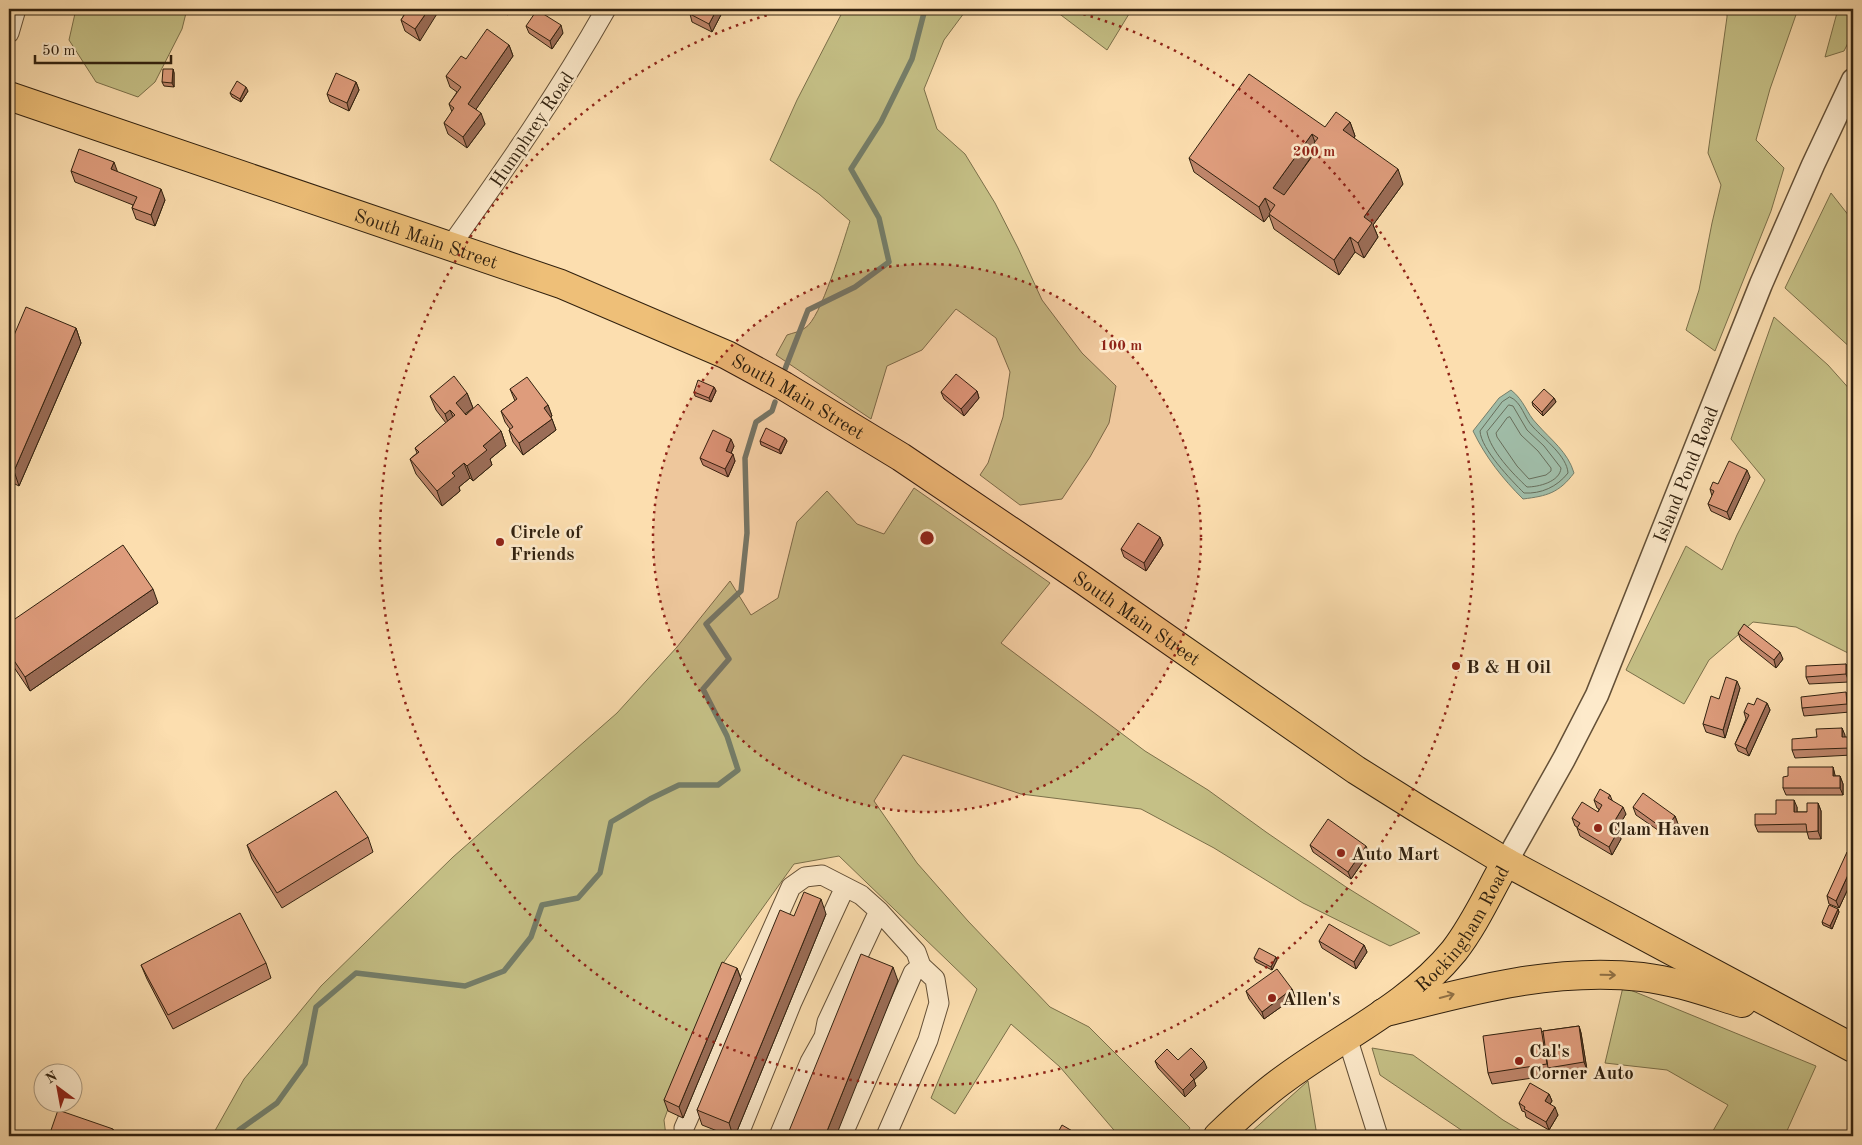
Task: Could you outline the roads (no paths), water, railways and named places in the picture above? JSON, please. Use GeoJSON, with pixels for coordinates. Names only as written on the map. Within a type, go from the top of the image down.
{"type":"FeatureCollection","features":[{"type":"Feature","properties":{"kind":"main road","name":"South Main Street"},"geometry":{"type":"LineString","coordinates":[[9,96],[561,284],[720,352],[784,386],[917,468],[1091,585],[1356,770],[1506,862]]}},
{"type":"Feature","properties":{"kind":"main road","name":"Rockingham Road"},"geometry":{"type":"LineString","coordinates":[[1218,1136],[1244,1111],[1286,1077],[1412,992],[1454,951],[1467,932],[1506,862],[1853,1048]]}},
{"type":"Feature","properties":{"kind":"main road"},"geometry":{"type":"LineString","coordinates":[[1383,1013],[1461,993],[1529,980],[1580,975],[1612,975],[1644,977],[1677,984],[1804,1023]]}},
{"type":"Feature","properties":{"kind":"street"},"geometry":{"type":"LineString","coordinates":[[9,33],[16,9]]}},
{"type":"Feature","properties":{"kind":"street","name":"Humphrey Road"},"geometry":{"type":"LineString","coordinates":[[451,245],[518,152],[557,93],[606,9]]}},
{"type":"Feature","properties":{"kind":"street","name":"Island Pond Road"},"geometry":{"type":"LineString","coordinates":[[1506,862],[1564,759],[1600,686],[1761,284],[1809,173],[1853,80]]}},
{"type":"Feature","properties":{"kind":"street"},"geometry":{"type":"LineString","coordinates":[[684,1128],[791,887],[805,877],[822,875],[862,896],[879,911],[916,952],[921,966],[935,979],[939,1004],[928,1040],[886,1136]]}},
{"type":"Feature","properties":{"kind":"street"},"geometry":{"type":"LineString","coordinates":[[738,1136],[792,1002],[845,887]]}},
{"type":"Feature","properties":{"kind":"street"},"geometry":{"type":"LineString","coordinates":[[779,1136],[810,1062],[824,1037],[828,1022],[879,911]]}},
{"type":"Feature","properties":{"kind":"street"},"geometry":{"type":"LineString","coordinates":[[842,1136],[913,973],[921,966]]}},
{"type":"Feature","properties":{"kind":"street"},"geometry":{"type":"LineString","coordinates":[[1347,1037],[1378,1136]]}},
{"type":"Feature","properties":{"kind":"water"},"geometry":{"type":"Polygon","coordinates":[[[1511,390],[1519,398],[1533,420],[1563,452],[1574,473],[1558,489],[1546,495],[1523,499],[1495,468],[1473,431],[1499,398],[1511,390]]]}},
{"type":"Feature","properties":{"kind":"waterway"},"geometry":{"type":"LineString","coordinates":[[785,369],[808,310],[855,287],[889,262],[879,218],[851,169],[881,122],[912,59],[925,9]]}},
{"type":"Feature","properties":{"kind":"waterway"},"geometry":{"type":"LineString","coordinates":[[237,1136],[239,1130],[277,1103],[305,1064],[316,1007],[356,973],[465,986],[504,971],[531,937],[542,905],[578,898],[600,873],[611,822],[650,799],[679,785],[718,785],[738,770],[727,736],[703,689],[729,659],[706,624],[741,591],[747,533],[745,458],[756,422],[772,411],[775,402]]}},
{"type":"Feature","properties":{"kind":"place","name":"Circle of Friends"},"geometry":{"type":"Point","coordinates":[500,542]}},
{"type":"Feature","properties":{"kind":"place","name":"B & H Oil"},"geometry":{"type":"Point","coordinates":[1456,666]}},
{"type":"Feature","properties":{"kind":"place","name":"Clam Haven"},"geometry":{"type":"Point","coordinates":[1598,828]}},
{"type":"Feature","properties":{"kind":"place","name":"Auto Mart"},"geometry":{"type":"Point","coordinates":[1341,853]}},
{"type":"Feature","properties":{"kind":"place","name":"Allen's"},"geometry":{"type":"Point","coordinates":[1272,998]}},
{"type":"Feature","properties":{"kind":"place","name":"Cal's Corner Auto"},"geometry":{"type":"Point","coordinates":[1519,1061]}}]}
